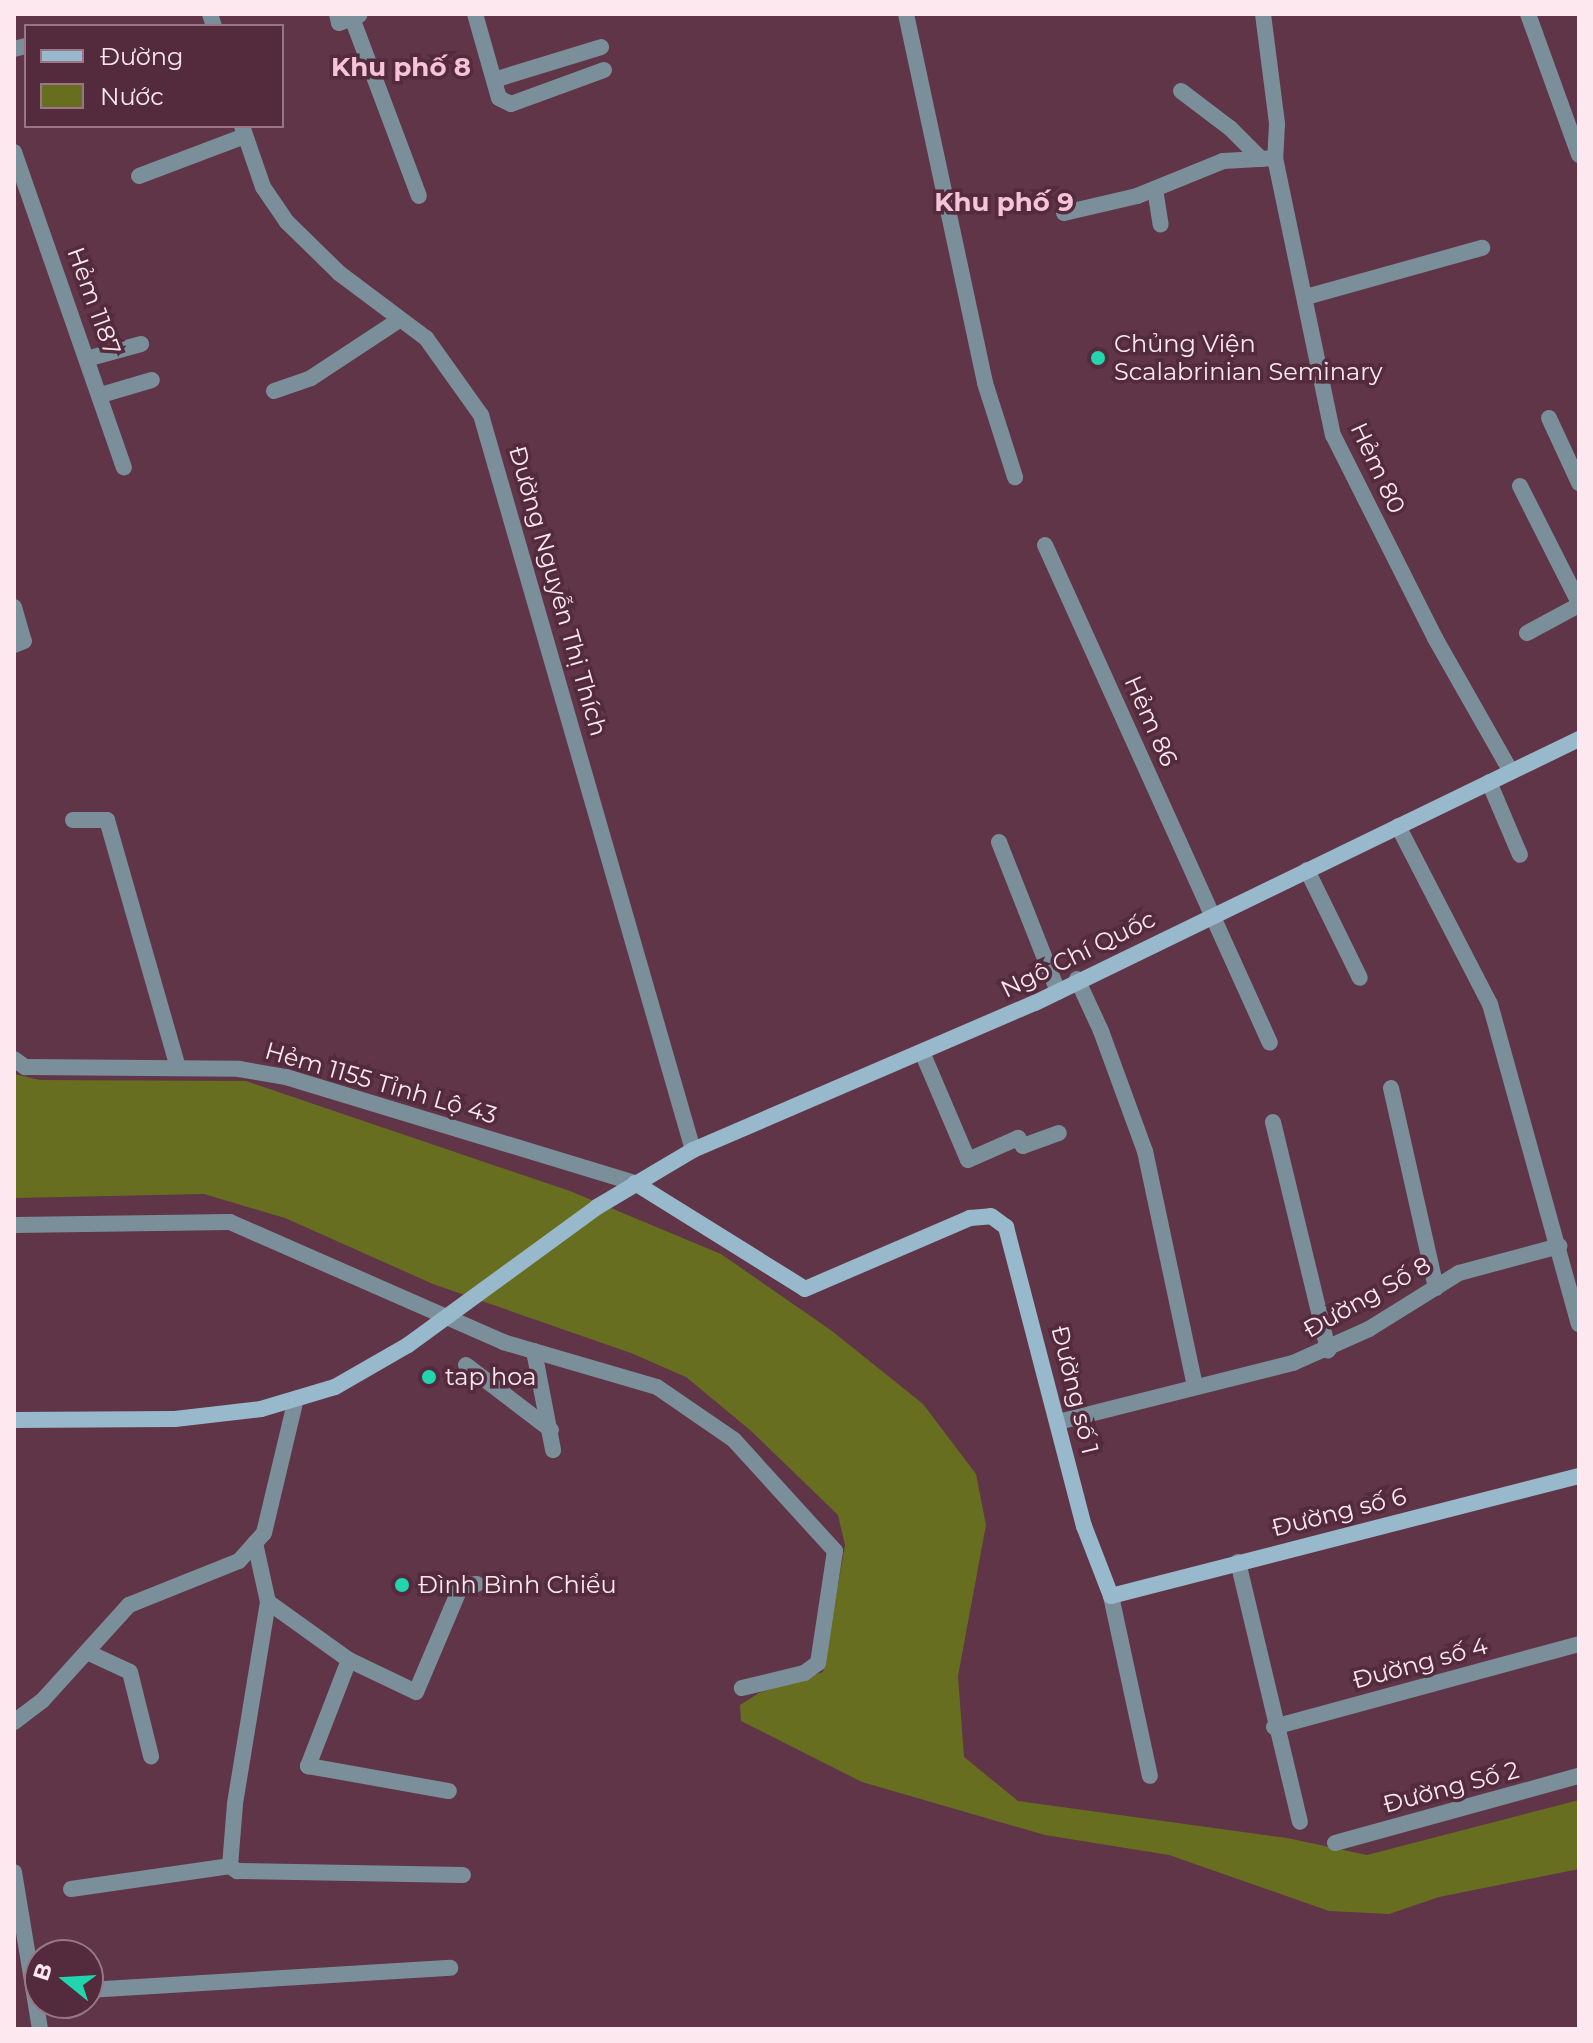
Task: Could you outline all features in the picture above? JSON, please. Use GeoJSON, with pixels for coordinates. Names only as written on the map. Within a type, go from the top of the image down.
{"type":"FeatureCollection","features":[{"type":"Feature","properties":{"kind":"main road","name":"Ngô Chí Quốc"},"geometry":{"type":"LineString","coordinates":[[14,1420],[175,1419],[261,1409],[335,1387],[445,1319],[597,1207],[693,1150],[1058,992],[1077,979],[1579,739]]}},
{"type":"Feature","properties":{"kind":"main road","name":"Đường số 1"},"geometry":{"type":"LineString","coordinates":[[635,1183],[805,1289],[970,1218],[991,1216],[1006,1227],[1014,1246],[1084,1526],[1111,1596]]}},
{"type":"Feature","properties":{"kind":"main road","name":"Đường số 6"},"geometry":{"type":"LineString","coordinates":[[1111,1596],[1579,1476]]}},
{"type":"Feature","properties":{"kind":"street"},"geometry":{"type":"LineString","coordinates":[[475,14],[499,98],[511,104],[604,70]]}},
{"type":"Feature","properties":{"kind":"street"},"geometry":{"type":"LineString","coordinates":[[906,14],[985,383],[1015,477]]}},
{"type":"Feature","properties":{"kind":"street","name":"Hẻm 80"},"geometry":{"type":"LineString","coordinates":[[1263,14],[1277,124],[1268,158],[1306,297],[1333,435],[1435,638],[1511,772]]}},
{"type":"Feature","properties":{"kind":"street"},"geometry":{"type":"LineString","coordinates":[[1528,14],[1579,155]]}},
{"type":"Feature","properties":{"kind":"street"},"geometry":{"type":"LineString","coordinates":[[350,15],[419,196]]}},
{"type":"Feature","properties":{"kind":"street"},"geometry":{"type":"LineString","coordinates":[[494,80],[601,47]]}},
{"type":"Feature","properties":{"kind":"street"},"geometry":{"type":"LineString","coordinates":[[1181,91],[1268,158]]}},
{"type":"Feature","properties":{"kind":"street"},"geometry":{"type":"LineString","coordinates":[[139,176],[243,131]]}},
{"type":"Feature","properties":{"kind":"street","name":"Đường Nguyễn Thị Thích"},"geometry":{"type":"LineString","coordinates":[[243,131],[263,187],[287,222],[339,273],[426,338],[481,415],[693,1150]]}},
{"type":"Feature","properties":{"kind":"street","name":"Hẻm 1187"},"geometry":{"type":"LineString","coordinates":[[14,152],[90,358],[124,467]]}},
{"type":"Feature","properties":{"kind":"street"},"geometry":{"type":"LineString","coordinates":[[1064,213],[1155,189],[1223,161],[1268,158]]}},
{"type":"Feature","properties":{"kind":"street"},"geometry":{"type":"LineString","coordinates":[[1155,189],[1161,225]]}},
{"type":"Feature","properties":{"kind":"street"},"geometry":{"type":"LineString","coordinates":[[1306,297],[1482,248]]}},
{"type":"Feature","properties":{"kind":"street"},"geometry":{"type":"LineString","coordinates":[[274,391],[311,378],[399,320]]}},
{"type":"Feature","properties":{"kind":"street"},"geometry":{"type":"LineString","coordinates":[[90,358],[141,344]]}},
{"type":"Feature","properties":{"kind":"street"},"geometry":{"type":"LineString","coordinates":[[101,395],[152,380]]}},
{"type":"Feature","properties":{"kind":"street"},"geometry":{"type":"LineString","coordinates":[[1549,418],[1579,483]]}},
{"type":"Feature","properties":{"kind":"street"},"geometry":{"type":"LineString","coordinates":[[1520,486],[1579,604],[1527,633]]}},
{"type":"Feature","properties":{"kind":"street","name":"Hẻm 86"},"geometry":{"type":"LineString","coordinates":[[1045,545],[1270,1043]]}},
{"type":"Feature","properties":{"kind":"street"},"geometry":{"type":"LineString","coordinates":[[14,607],[19,643]]}},
{"type":"Feature","properties":{"kind":"street"},"geometry":{"type":"LineString","coordinates":[[1489,782],[1520,855]]}},
{"type":"Feature","properties":{"kind":"street"},"geometry":{"type":"LineString","coordinates":[[73,820],[107,820],[178,1068]]}},
{"type":"Feature","properties":{"kind":"street"},"geometry":{"type":"LineString","coordinates":[[1398,826],[1490,1004],[1578,1313]]}},
{"type":"Feature","properties":{"kind":"street"},"geometry":{"type":"LineString","coordinates":[[999,842],[1058,992]]}},
{"type":"Feature","properties":{"kind":"street"},"geometry":{"type":"LineString","coordinates":[[1307,870],[1360,978]]}},
{"type":"Feature","properties":{"kind":"street"},"geometry":{"type":"LineString","coordinates":[[1077,979],[1101,1031],[1145,1151],[1195,1387]]}},
{"type":"Feature","properties":{"kind":"street"},"geometry":{"type":"LineString","coordinates":[[922,1052],[968,1160],[1018,1138],[1023,1146],[1059,1133]]}},
{"type":"Feature","properties":{"kind":"street","name":"Hẻm 1155 Tỉnh Lộ 43"},"geometry":{"type":"LineString","coordinates":[[14,1059],[25,1067],[239,1069],[286,1077],[635,1183]]}},
{"type":"Feature","properties":{"kind":"street"},"geometry":{"type":"LineString","coordinates":[[1391,1088],[1436,1288]]}},
{"type":"Feature","properties":{"kind":"street"},"geometry":{"type":"LineString","coordinates":[[1273,1122],[1328,1350]]}},
{"type":"Feature","properties":{"kind":"street"},"geometry":{"type":"LineString","coordinates":[[14,1225],[230,1222],[445,1319],[534,1351],[657,1387],[734,1440],[835,1551],[818,1663],[804,1673],[742,1688]]}},
{"type":"Feature","properties":{"kind":"street","name":"Đường Số 8"},"geometry":{"type":"LineString","coordinates":[[1058,1422],[1328,1350],[1436,1288],[1490,1262],[1559,1246]]}},
{"type":"Feature","properties":{"kind":"street"},"geometry":{"type":"LineString","coordinates":[[534,1351],[553,1450]]}},
{"type":"Feature","properties":{"kind":"street"},"geometry":{"type":"LineString","coordinates":[[466,1365],[551,1430]]}},
{"type":"Feature","properties":{"kind":"street"},"geometry":{"type":"LineString","coordinates":[[14,1722],[42,1701],[129,1605],[239,1561],[264,1533],[296,1399]]}},
{"type":"Feature","properties":{"kind":"street"},"geometry":{"type":"LineString","coordinates":[[230,1866],[268,1602],[255,1543]]}},
{"type":"Feature","properties":{"kind":"street"},"geometry":{"type":"LineString","coordinates":[[1238,1562],[1274,1727],[1300,1822]]}},
{"type":"Feature","properties":{"kind":"street"},"geometry":{"type":"LineString","coordinates":[[268,1602],[349,1660],[416,1692],[461,1586],[477,1584]]}},
{"type":"Feature","properties":{"kind":"street","name":"Đường số 1"},"geometry":{"type":"LineString","coordinates":[[1111,1596],[1150,1776]]}},
{"type":"Feature","properties":{"kind":"street","name":"Đường số 4"},"geometry":{"type":"LineString","coordinates":[[1274,1727],[1579,1644]]}},
{"type":"Feature","properties":{"kind":"street"},"geometry":{"type":"LineString","coordinates":[[87,1652],[130,1672],[151,1756]]}},
{"type":"Feature","properties":{"kind":"street"},"geometry":{"type":"LineString","coordinates":[[349,1660],[308,1766],[449,1791]]}},
{"type":"Feature","properties":{"kind":"street","name":"Đường Số 2"},"geometry":{"type":"LineString","coordinates":[[1335,1843],[1579,1776]]}},
{"type":"Feature","properties":{"kind":"street"},"geometry":{"type":"LineString","coordinates":[[71,1889],[230,1866],[237,1871],[463,1875]]}},
{"type":"Feature","properties":{"kind":"street"},"geometry":{"type":"LineString","coordinates":[[14,1872],[27,1939]]}},
{"type":"Feature","properties":{"kind":"street"},"geometry":{"type":"LineString","coordinates":[[104,1989],[450,1968]]}},
{"type":"Feature","properties":{"kind":"water"},"geometry":{"type":"Polygon","coordinates":[[[14,1074],[40,1080],[246,1081],[570,1191],[721,1254],[832,1331],[923,1404],[976,1474],[986,1525],[958,1676],[964,1757],[1018,1801],[1287,1838],[1367,1855],[1579,1800],[1579,1869],[1439,1897],[1389,1914],[1329,1911],[1169,1855],[1045,1835],[862,1782],[741,1721],[740,1705],[759,1693],[823,1672],[845,1545],[838,1515],[750,1430],[686,1377],[631,1353],[433,1284],[285,1218],[204,1194],[14,1198],[14,1074]]]}},
{"type":"Feature","properties":{"kind":"place","name":"Chủng Viện Scalabrinian Seminary"},"geometry":{"type":"Point","coordinates":[1098,358]}},
{"type":"Feature","properties":{"kind":"place","name":"tap hoa"},"geometry":{"type":"Point","coordinates":[429,1377]}},
{"type":"Feature","properties":{"kind":"place","name":"Đình Bình Chiểu"},"geometry":{"type":"Point","coordinates":[402,1585]}},
{"type":"Feature","properties":{"kind":"district","name":"Khu phố 8"},"geometry":{"type":"Point","coordinates":[401,68]}},
{"type":"Feature","properties":{"kind":"district","name":"Khu phố 9"},"geometry":{"type":"Point","coordinates":[1004,203]}}]}
